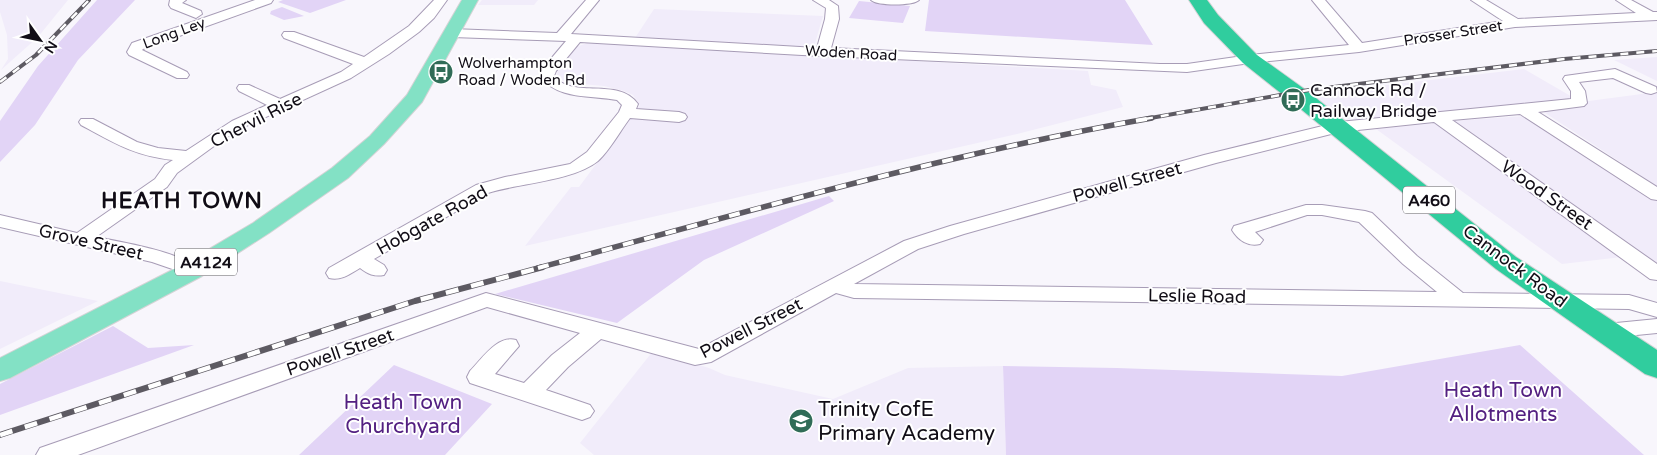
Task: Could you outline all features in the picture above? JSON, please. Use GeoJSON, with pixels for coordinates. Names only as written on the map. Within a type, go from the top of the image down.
{"type":"FeatureCollection","features":[{"type":"Feature","properties":{"kind":"highway","name":"Cannock Road"},"geometry":{"type":"LineString","coordinates":[[1198,0],[1211,19],[1250,59],[1339,127],[1506,263],[1657,366]]}},
{"type":"Feature","properties":{"kind":"main road","name":"A4124"},"geometry":{"type":"LineString","coordinates":[[0,371],[261,228],[340,173],[377,140],[415,98],[456,0]]}},
{"type":"Feature","properties":{"kind":"main road","name":"A4124"},"geometry":{"type":"LineString","coordinates":[[444,32],[470,0]]}},
{"type":"Feature","properties":{"kind":"main road","name":"A4124"},"geometry":{"type":"LineString","coordinates":[[0,358],[187,268]]}},
{"type":"Feature","properties":{"kind":"street"},"geometry":{"type":"LineString","coordinates":[[180,0],[176,1],[174,5],[196,14]]}},
{"type":"Feature","properties":{"kind":"street","name":"Long Ley"},"geometry":{"type":"LineString","coordinates":[[182,75],[134,52],[137,46],[267,0]]}},
{"type":"Feature","properties":{"kind":"street","name":"Chervil Rise"},"geometry":{"type":"LineString","coordinates":[[79,240],[161,183],[171,169],[238,124],[346,75],[367,62],[414,29],[441,0]]}},
{"type":"Feature","properties":{"kind":"street"},"geometry":{"type":"LineString","coordinates":[[593,0],[549,70],[547,76],[549,80],[558,86],[568,89],[622,96],[630,104],[626,113],[679,118]]}},
{"type":"Feature","properties":{"kind":"street"},"geometry":{"type":"LineString","coordinates":[[807,0],[820,0],[832,6],[832,20],[823,52]]}},
{"type":"Feature","properties":{"kind":"street"},"geometry":{"type":"LineString","coordinates":[[877,0],[913,0]]}},
{"type":"Feature","properties":{"kind":"street"},"geometry":{"type":"LineString","coordinates":[[1318,0],[1359,48]]}},
{"type":"Feature","properties":{"kind":"street"},"geometry":{"type":"LineString","coordinates":[[1477,0],[1515,23]]}},
{"type":"Feature","properties":{"kind":"street"},"geometry":{"type":"LineString","coordinates":[[1622,0],[1653,16]]}},
{"type":"Feature","properties":{"kind":"street","name":"Prosser Street"},"geometry":{"type":"LineString","coordinates":[[1250,59],[1359,48],[1515,23],[1653,16]]}},
{"type":"Feature","properties":{"kind":"street","name":"Woden Road"},"geometry":{"type":"LineString","coordinates":[[444,32],[1160,68],[1188,68],[1250,59]]}},
{"type":"Feature","properties":{"kind":"street"},"geometry":{"type":"LineString","coordinates":[[289,35],[356,61],[367,62]]}},
{"type":"Feature","properties":{"kind":"street"},"geometry":{"type":"LineString","coordinates":[[1339,127],[1579,103],[1578,91],[1570,79],[1616,73],[1651,90]]}},
{"type":"Feature","properties":{"kind":"street"},"geometry":{"type":"LineString","coordinates":[[244,88],[280,105]]}},
{"type":"Feature","properties":{"kind":"street"},"geometry":{"type":"LineString","coordinates":[[1523,109],[1657,195]]}},
{"type":"Feature","properties":{"kind":"street","name":"Hobgate Road"},"geometry":{"type":"LineString","coordinates":[[336,274],[370,265],[482,189],[505,182],[575,168],[593,156],[626,113]]}},
{"type":"Feature","properties":{"kind":"street","name":"Wood Street"},"geometry":{"type":"LineString","coordinates":[[1437,117],[1657,274]]}},
{"type":"Feature","properties":{"kind":"street"},"geometry":{"type":"LineString","coordinates":[[87,122],[131,146],[156,153],[190,156]]}},
{"type":"Feature","properties":{"kind":"street","name":"Powell Street"},"geometry":{"type":"LineString","coordinates":[[48,455],[486,300],[695,357],[704,356],[923,240],[1210,159],[1339,127]]}},
{"type":"Feature","properties":{"kind":"street"},"geometry":{"type":"LineString","coordinates":[[1253,240],[1241,230],[1306,210],[1322,210],[1365,217],[1410,260],[1460,300]]}},
{"type":"Feature","properties":{"kind":"street","name":"Grove Street"},"geometry":{"type":"LineString","coordinates":[[0,221],[158,257],[187,268]]}},
{"type":"Feature","properties":{"kind":"street","name":"Leslie Road"},"geometry":{"type":"LineString","coordinates":[[833,286],[854,291],[1562,302]]}},
{"type":"Feature","properties":{"kind":"street"},"geometry":{"type":"LineString","coordinates":[[1562,302],[1629,302],[1657,310]]}},
{"type":"Feature","properties":{"kind":"street"},"geometry":{"type":"LineString","coordinates":[[1606,331],[1657,326]]}},
{"type":"Feature","properties":{"kind":"street"},"geometry":{"type":"LineString","coordinates":[[528,393],[543,380],[560,360],[598,330]]}},
{"type":"Feature","properties":{"kind":"street"},"geometry":{"type":"LineString","coordinates":[[508,346],[478,377],[582,411]]}},
{"type":"Feature","properties":{"kind":"shaded area"},"geometry":{"type":"Polygon","coordinates":[[[0,0],[68,0],[38,37],[1,70],[8,59],[7,35],[0,12],[0,0]]]}},
{"type":"Feature","properties":{"kind":"shaded area"},"geometry":{"type":"Polygon","coordinates":[[[482,0],[538,0],[534,5],[478,5],[482,0]]]}},
{"type":"Feature","properties":{"kind":"shaded area"},"geometry":{"type":"Polygon","coordinates":[[[654,9],[823,16],[814,47],[635,38],[654,9]]]}},
{"type":"Feature","properties":{"kind":"shaded area"},"geometry":{"type":"Polygon","coordinates":[[[590,42],[1088,71],[1091,85],[1116,90],[1123,107],[1017,134],[525,246],[571,187],[579,187],[640,105],[633,95],[624,91],[604,86],[570,83],[562,80],[557,75],[558,70],[576,47],[590,42]]]}},
{"type":"Feature","properties":{"kind":"shaded area"},"geometry":{"type":"Polygon","coordinates":[[[1657,57],[1657,81],[1614,60],[1657,57]]]}},
{"type":"Feature","properties":{"kind":"shaded area"},"geometry":{"type":"Polygon","coordinates":[[[1524,69],[1581,102],[1657,92],[1657,186],[1536,107],[1341,120],[1311,94],[1524,69]]]}},
{"type":"Feature","properties":{"kind":"shaded area"},"geometry":{"type":"Polygon","coordinates":[[[1525,116],[1657,201],[1657,268],[1450,121],[1525,116]]]}},
{"type":"Feature","properties":{"kind":"shaded area"},"geometry":{"type":"Polygon","coordinates":[[[1435,123],[1622,257],[1562,264],[1376,129],[1435,123]]]}},
{"type":"Feature","properties":{"kind":"shaded area"},"geometry":{"type":"Polygon","coordinates":[[[0,281],[98,301],[0,349],[0,281]]]}},
{"type":"Feature","properties":{"kind":"shaded area","name":"Trinity CofE Primary Academy"},"geometry":{"type":"Polygon","coordinates":[[[653,351],[709,368],[725,375],[833,399],[908,368],[1003,366],[1006,455],[594,455],[580,443],[653,351]]]}},
{"type":"Feature","properties":{"kind":"green space"},"geometry":{"type":"Polygon","coordinates":[[[97,0],[135,0],[78,60],[35,125],[0,162],[0,121],[38,66],[97,0]]]}},
{"type":"Feature","properties":{"kind":"green space"},"geometry":{"type":"Polygon","coordinates":[[[283,0],[346,0],[310,13],[278,2],[283,0]]]}},
{"type":"Feature","properties":{"kind":"green space"},"geometry":{"type":"Polygon","coordinates":[[[929,0],[1125,0],[1153,45],[925,31],[929,0]]]}},
{"type":"Feature","properties":{"kind":"green space"},"geometry":{"type":"Polygon","coordinates":[[[859,1],[910,6],[903,23],[849,18],[859,1]]]}},
{"type":"Feature","properties":{"kind":"green space"},"geometry":{"type":"Polygon","coordinates":[[[282,7],[304,16],[284,20],[270,14],[271,11],[282,7]]]}},
{"type":"Feature","properties":{"kind":"green space"},"geometry":{"type":"Polygon","coordinates":[[[829,196],[834,201],[704,260],[617,323],[495,294],[829,196]]]}},
{"type":"Feature","properties":{"kind":"green space"},"geometry":{"type":"Polygon","coordinates":[[[113,326],[148,348],[194,345],[0,415],[0,384],[113,326]]]}},
{"type":"Feature","properties":{"kind":"green space","name":"Heath Town Allotments"},"geometry":{"type":"Polygon","coordinates":[[[1520,345],[1644,455],[1006,455],[1003,366],[1342,376],[1520,345]]]}},
{"type":"Feature","properties":{"kind":"green space","name":"Heath Town Churchyard"},"geometry":{"type":"Polygon","coordinates":[[[394,365],[492,404],[445,455],[299,455],[394,365]]]}},
{"type":"Feature","properties":{"kind":"railway"},"geometry":{"type":"LineString","coordinates":[[0,82],[36,55],[89,0]]}},
{"type":"Feature","properties":{"kind":"railway"},"geometry":{"type":"LineString","coordinates":[[1145,119],[1309,90],[1564,59],[1657,51]]}},
{"type":"Feature","properties":{"kind":"railway"},"geometry":{"type":"LineString","coordinates":[[538,268],[767,206],[921,167],[997,149],[1152,118]]}},
{"type":"Feature","properties":{"kind":"railway"},"geometry":{"type":"LineString","coordinates":[[0,435],[415,301],[543,267]]}},
{"type":"Feature","properties":{"kind":"place","name":"Wolverhampton Road / Woden Rd"},"geometry":{"type":"Point","coordinates":[441,72]}},
{"type":"Feature","properties":{"kind":"place","name":"Cannock Rd / Railway Bridge"},"geometry":{"type":"Point","coordinates":[1293,100]}},
{"type":"Feature","properties":{"kind":"place","name":"Trinity CofE Primary Academy"},"geometry":{"type":"Point","coordinates":[801,421]}},
{"type":"Feature","properties":{"kind":"district","name":"HEATH TOWN"},"geometry":{"type":"Point","coordinates":[182,200]}}]}
